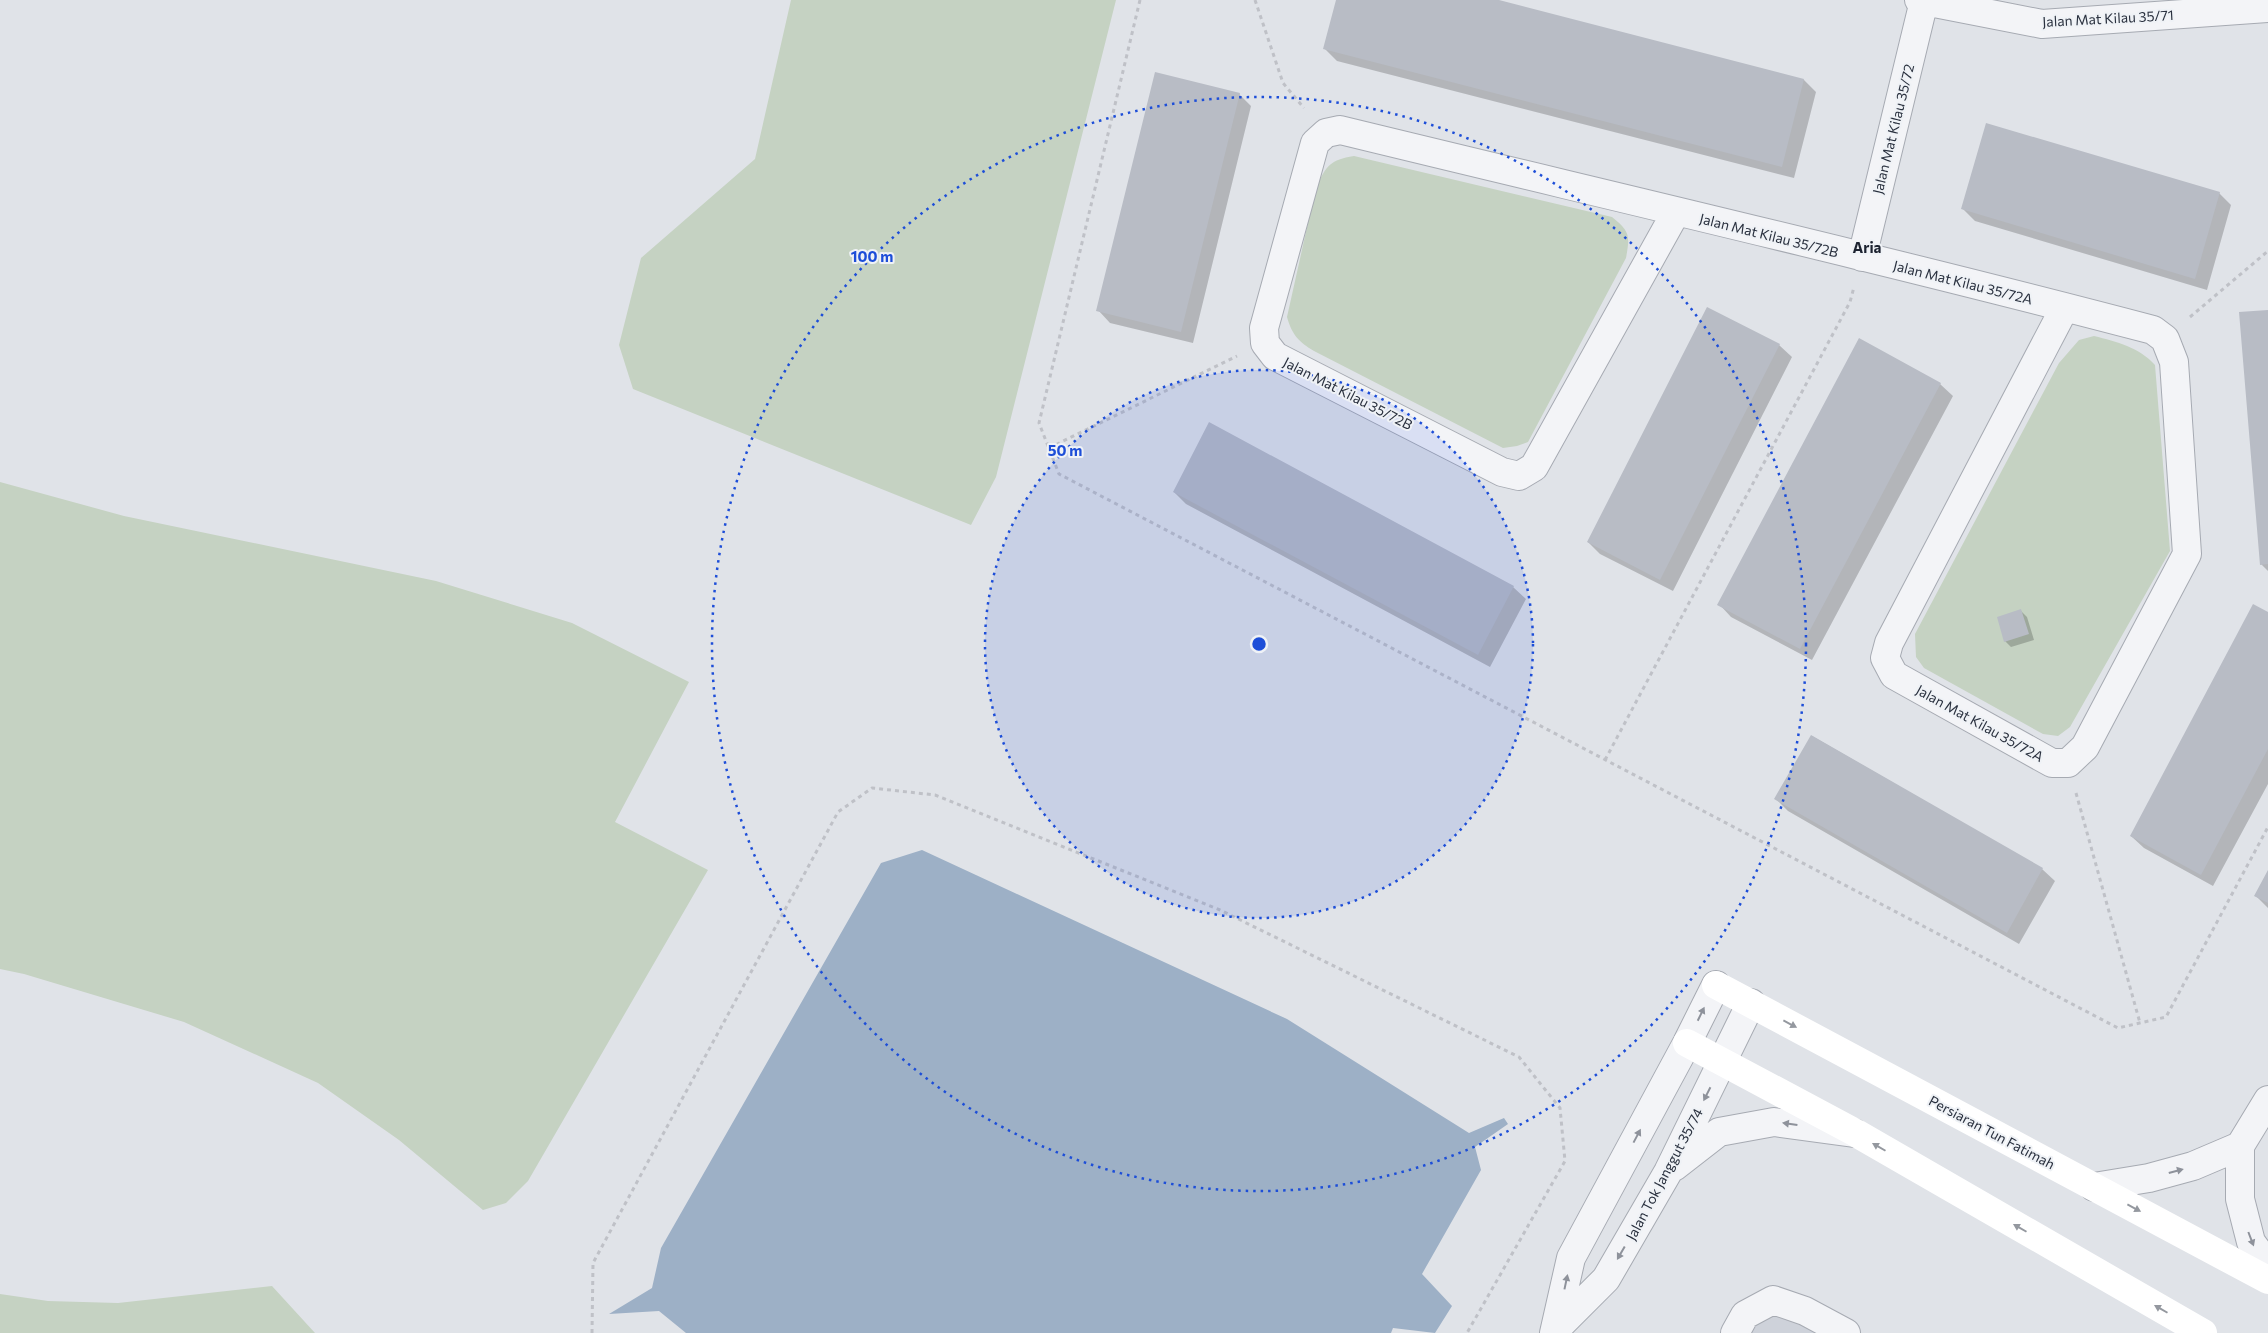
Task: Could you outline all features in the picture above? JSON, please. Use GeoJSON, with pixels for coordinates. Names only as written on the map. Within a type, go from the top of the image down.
{"type":"FeatureCollection","features":[{"type":"Feature","properties":{"kind":"street","name":"Jalan Mat Kilau 35/71"},"geometry":{"type":"LineString","coordinates":[[1922,1],[2042,24],[2268,8]]}},
{"type":"Feature","properties":{"kind":"street","name":"Jalan Mat Kilau 35/72"},"geometry":{"type":"LineString","coordinates":[[1862,257],[1922,1]]}},
{"type":"Feature","properties":{"kind":"street","name":"Jalan Mat Kilau 35/72B"},"geometry":{"type":"LineString","coordinates":[[1326,133],[1340,130],[1862,257]]}},
{"type":"Feature","properties":{"kind":"street"},"geometry":{"type":"LineString","coordinates":[[1265,343],[1264,328],[1315,143],[1326,133]]}},
{"type":"Feature","properties":{"kind":"street","name":"Jalan Mat Kilau 35/72B"},"geometry":{"type":"LineString","coordinates":[[1265,343],[1275,356],[1502,472],[1519,476],[1534,467],[1676,212]]}},
{"type":"Feature","properties":{"kind":"street","name":"Jalan Mat Kilau 35/72A"},"geometry":{"type":"LineString","coordinates":[[1862,257],[2153,330],[2165,338]]}},
{"type":"Feature","properties":{"kind":"street","name":"Jalan Mat Kilau 35/72A"},"geometry":{"type":"LineString","coordinates":[[2065,307],[1889,643],[1885,658],[1894,675],[2052,763],[2068,763]]}},
{"type":"Feature","properties":{"kind":"street"},"geometry":{"type":"LineString","coordinates":[[2068,763],[2085,747],[2187,554],[2174,362],[2165,338]]}},
{"type":"Feature","properties":{"kind":"street","name":"Persiaran Tun Fatimah"},"geometry":{"type":"LineString","coordinates":[[1716,984],[2268,1280]]}},
{"type":"Feature","properties":{"kind":"street","name":"Jalan Tok Janggut 35/74"},"geometry":{"type":"LineString","coordinates":[[1555,1331],[1571,1258],[1687,1043],[1716,984]]}},
{"type":"Feature","properties":{"kind":"street","name":"Jalan Tok Janggut 35/74"},"geometry":{"type":"LineString","coordinates":[[1555,1331],[1606,1279],[1668,1172],[1751,1003]]}},
{"type":"Feature","properties":{"kind":"street"},"geometry":{"type":"LineString","coordinates":[[1687,1043],[1856,1133],[2203,1333]]}},
{"type":"Feature","properties":{"kind":"street"},"geometry":{"type":"LineString","coordinates":[[2268,1100],[2240,1146],[2240,1198],[2251,1242],[2268,1265]]}},
{"type":"Feature","properties":{"kind":"street"},"geometry":{"type":"LineString","coordinates":[[1668,1172],[1719,1132],[1774,1122],[1856,1133]]}},
{"type":"Feature","properties":{"kind":"street"},"geometry":{"type":"LineString","coordinates":[[2094,1187],[2149,1178],[2193,1166],[2240,1146]]}},
{"type":"Feature","properties":{"kind":"street"},"geometry":{"type":"LineString","coordinates":[[1735,1333],[1745,1315],[1773,1300],[1805,1311],[1846,1333]]}},
{"type":"Feature","properties":{"kind":"path"},"geometry":{"type":"LineString","coordinates":[[1140,0],[1039,423],[1059,474],[2118,1028],[2166,1017],[2268,827]]}},
{"type":"Feature","properties":{"kind":"path"},"geometry":{"type":"LineString","coordinates":[[1255,0],[1283,83],[1326,133]]}},
{"type":"Feature","properties":{"kind":"path"},"geometry":{"type":"LineString","coordinates":[[2165,338],[2268,251]]}},
{"type":"Feature","properties":{"kind":"path"},"geometry":{"type":"LineString","coordinates":[[1605,760],[1850,302],[1862,257]]}},
{"type":"Feature","properties":{"kind":"path"},"geometry":{"type":"LineString","coordinates":[[1049,448],[1265,343]]}},
{"type":"Feature","properties":{"kind":"path"},"geometry":{"type":"LineString","coordinates":[[2068,763],[2140,1023]]}},
{"type":"Feature","properties":{"kind":"path"},"geometry":{"type":"LineString","coordinates":[[592,1333],[593,1263],[838,812],[872,788],[935,795],[1220,910],[1519,1057],[1560,1108],[1565,1161],[1467,1333]]}},
{"type":"Feature","properties":{"kind":"shaded area"},"geometry":{"type":"Polygon","coordinates":[[[1775,1314],[1800,1323],[1819,1333],[1750,1333],[1756,1322],[1775,1314]]]}},
{"type":"Feature","properties":{"kind":"green space"},"geometry":{"type":"Polygon","coordinates":[[[791,0],[1116,0],[996,477],[971,525],[633,389],[619,345],[641,258],[755,159],[791,0]]]}},
{"type":"Feature","properties":{"kind":"green space"},"geometry":{"type":"Polygon","coordinates":[[[1354,156],[1612,217],[1625,230],[1628,239],[1626,258],[1528,442],[1503,448],[1314,351],[1300,341],[1291,329],[1287,317],[1316,187],[1323,173],[1330,165],[1339,159],[1354,156]]]}},
{"type":"Feature","properties":{"kind":"green space"},"geometry":{"type":"Polygon","coordinates":[[[2094,336],[2135,349],[2155,365],[2170,551],[2070,727],[2058,736],[2043,734],[1924,668],[1916,657],[1915,634],[2059,363],[2079,340],[2094,336]]]}},
{"type":"Feature","properties":{"kind":"green space"},"geometry":{"type":"Polygon","coordinates":[[[0,482],[124,516],[436,581],[572,623],[689,682],[615,822],[708,870],[528,1181],[506,1203],[483,1210],[399,1140],[318,1083],[184,1022],[24,974],[0,969],[0,482]]]}},
{"type":"Feature","properties":{"kind":"green space"},"geometry":{"type":"Polygon","coordinates":[[[272,1286],[315,1333],[0,1333],[0,1294],[48,1301],[118,1303],[272,1286]]]}},
{"type":"Feature","properties":{"kind":"water"},"geometry":{"type":"Polygon","coordinates":[[[922,850],[1287,1019],[1469,1133],[1504,1118],[1508,1124],[1475,1147],[1481,1170],[1422,1274],[1452,1306],[1435,1333],[1393,1328],[1391,1333],[686,1333],[659,1311],[609,1314],[652,1288],[661,1248],[881,863],[922,850]]]}},
{"type":"Feature","properties":{"kind":"building"},"geometry":{"type":"Polygon","coordinates":[[[1336,0],[1499,0],[1804,79],[1782,167],[1323,49],[1336,0]]]}},
{"type":"Feature","properties":{"kind":"building"},"geometry":{"type":"Polygon","coordinates":[[[1155,72],[1240,93],[1181,332],[1096,311],[1155,72]]]}},
{"type":"Feature","properties":{"kind":"building"},"geometry":{"type":"Polygon","coordinates":[[[1986,123],[2220,192],[2195,279],[1961,209],[1986,123]]]}},
{"type":"Feature","properties":{"kind":"building"},"geometry":{"type":"Polygon","coordinates":[[[1707,307],[1780,344],[1660,580],[1587,542],[1707,307]]]}},
{"type":"Feature","properties":{"kind":"building"},"geometry":{"type":"Polygon","coordinates":[[[2268,310],[2268,564],[2260,565],[2239,312],[2268,310]]]}},
{"type":"Feature","properties":{"kind":"building"},"geometry":{"type":"Polygon","coordinates":[[[1859,338],[1941,383],[1800,649],[1717,605],[1859,338]]]}},
{"type":"Feature","properties":{"kind":"building"},"geometry":{"type":"Polygon","coordinates":[[[1209,422],[1514,586],[1478,655],[1173,492],[1209,422]]]}},
{"type":"Feature","properties":{"kind":"building"},"geometry":{"type":"Polygon","coordinates":[[[2253,604],[2268,612],[2268,749],[2201,875],[2130,836],[2253,604]]]}},
{"type":"Feature","properties":{"kind":"building"},"geometry":{"type":"Polygon","coordinates":[[[2021,609],[2029,634],[2004,642],[1997,617],[2021,609]]]}},
{"type":"Feature","properties":{"kind":"building"},"geometry":{"type":"Polygon","coordinates":[[[1811,735],[2043,868],[2007,933],[1774,799],[1811,735]]]}},
{"type":"Feature","properties":{"kind":"building"},"geometry":{"type":"Polygon","coordinates":[[[2268,870],[2268,903],[2254,896],[2268,870]]]}},
{"type":"Feature","properties":{"kind":"district","name":"Aria"},"geometry":{"type":"Point","coordinates":[1867,247]}}]}
